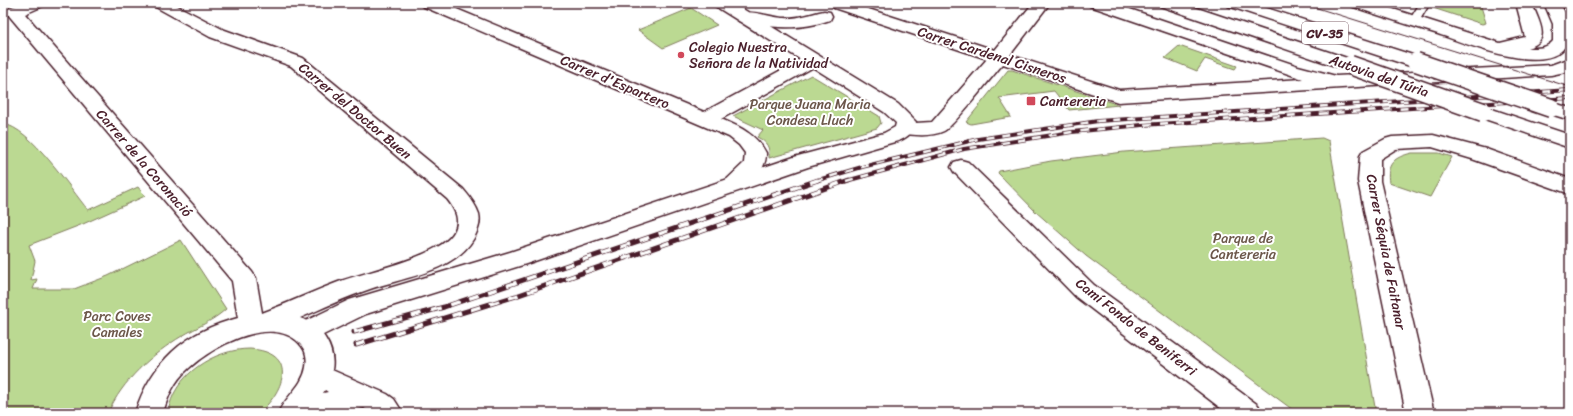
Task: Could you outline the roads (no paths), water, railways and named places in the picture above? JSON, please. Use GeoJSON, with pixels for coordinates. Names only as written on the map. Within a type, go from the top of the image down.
{"type":"FeatureCollection","features":[{"type":"Feature","properties":{"kind":"main road"},"geometry":{"type":"LineString","coordinates":[[9,10],[37,3]]}},
{"type":"Feature","properties":{"kind":"main road","name":"Carrer del Doctor Buen"},"geometry":{"type":"LineString","coordinates":[[160,3],[216,33],[297,62],[455,194],[467,209],[469,222],[460,240],[440,255],[423,264],[360,284],[259,323]]}},
{"type":"Feature","properties":{"kind":"main road","name":"Carrer d'Espartero"},"geometry":{"type":"LineString","coordinates":[[428,3],[736,133],[754,147],[756,158],[753,167],[748,174],[733,184]]}},
{"type":"Feature","properties":{"kind":"main road"},"geometry":{"type":"LineString","coordinates":[[721,3],[890,108],[902,117],[906,122],[906,128]]}},
{"type":"Feature","properties":{"kind":"main road"},"geometry":{"type":"LineString","coordinates":[[306,332],[358,307],[518,258],[800,162],[891,137],[906,128],[930,129],[939,126],[999,57],[1042,3]]}},
{"type":"Feature","properties":{"kind":"main road"},"geometry":{"type":"LineString","coordinates":[[1096,3],[1292,70],[1336,82]]}},
{"type":"Feature","properties":{"kind":"main road","name":"Autovia del Túria"},"geometry":{"type":"LineString","coordinates":[[1166,3],[1350,65],[1570,142]]}},
{"type":"Feature","properties":{"kind":"main road","name":"Autovia del Túria"},"geometry":{"type":"LineString","coordinates":[[1234,3],[1570,114]]}},
{"type":"Feature","properties":{"kind":"main road"},"geometry":{"type":"LineString","coordinates":[[1357,3],[1473,39],[1524,52],[1547,52],[1559,46],[1567,35],[1552,3]]}},
{"type":"Feature","properties":{"kind":"main road"},"geometry":{"type":"LineString","coordinates":[[1473,39],[1508,45],[1526,44],[1534,39],[1534,33],[1524,3]]}},
{"type":"Feature","properties":{"kind":"main road"},"geometry":{"type":"LineString","coordinates":[[786,42],[841,4]]}},
{"type":"Feature","properties":{"kind":"main road","name":"Carrer Cardenal Cisneros"},"geometry":{"type":"LineString","coordinates":[[841,4],[1118,96],[1551,70],[1563,68],[1570,64]]}},
{"type":"Feature","properties":{"kind":"main road","name":"Carrer de la Coronació"},"geometry":{"type":"LineString","coordinates":[[9,10],[244,278],[250,315],[259,323]]}},
{"type":"Feature","properties":{"kind":"main road"},"geometry":{"type":"LineString","coordinates":[[745,17],[768,22],[792,24],[810,21],[824,16]]}},
{"type":"Feature","properties":{"kind":"main road"},"geometry":{"type":"LineString","coordinates":[[705,120],[813,60]]}},
{"type":"Feature","properties":{"kind":"main road","name":"Carrer Séquia de Faitanar"},"geometry":{"type":"LineString","coordinates":[[1420,413],[1369,181],[1370,156],[1392,143],[1433,141],[1479,154],[1570,187]]}},
{"type":"Feature","properties":{"kind":"main road","name":"Camí Fondo de Beniferri"},"geometry":{"type":"LineString","coordinates":[[961,167],[1085,291],[1248,413]]}},
{"type":"Feature","properties":{"kind":"main road"},"geometry":{"type":"LineString","coordinates":[[149,413],[154,394],[166,374],[186,355],[208,340],[234,329],[259,323],[287,324],[306,332],[318,346],[321,365],[314,386],[294,411]]}},
{"type":"Feature","properties":{"kind":"main road"},"geometry":{"type":"LineString","coordinates":[[317,375],[366,396],[387,409],[389,413]]}},
{"type":"Feature","properties":{"kind":"main road"},"geometry":{"type":"LineString","coordinates":[[294,411],[366,396]]}},
{"type":"Feature","properties":{"kind":"lane"},"geometry":{"type":"LineString","coordinates":[[1414,20],[1425,3]]}},
{"type":"Feature","properties":{"kind":"tram line"},"geometry":{"type":"LineString","coordinates":[[1301,3],[1570,87]]}},
{"type":"Feature","properties":{"kind":"railway"},"geometry":{"type":"LineString","coordinates":[[815,181],[862,167],[978,139],[1098,121],[1570,90]]}},
{"type":"Feature","properties":{"kind":"railway"},"geometry":{"type":"LineString","coordinates":[[847,181],[964,149],[1072,132],[1142,125],[1570,98]]}},
{"type":"Feature","properties":{"kind":"railway"},"geometry":{"type":"LineString","coordinates":[[354,332],[444,307],[815,181]]}},
{"type":"Feature","properties":{"kind":"railway"},"geometry":{"type":"LineString","coordinates":[[356,345],[516,296],[847,181]]}},
{"type":"Feature","properties":{"kind":"place","name":"Colegio Nuestra Señora de la Natividad"},"geometry":{"type":"Point","coordinates":[681,55]}},
{"type":"Feature","properties":{"kind":"place","name":"Cantereria"},"geometry":{"type":"Point","coordinates":[1031,101]}},
{"type":"Feature","properties":{"kind":"park label","name":"Parque Juana Maria Condesa Lluch"},"geometry":{"type":"Point","coordinates":[810,112]}},
{"type":"Feature","properties":{"kind":"park label","name":"Parque de Cantereria"},"geometry":{"type":"Point","coordinates":[1243,246]}},
{"type":"Feature","properties":{"kind":"park label","name":"Parc Coves Camales"},"geometry":{"type":"Point","coordinates":[117,324]}}]}
